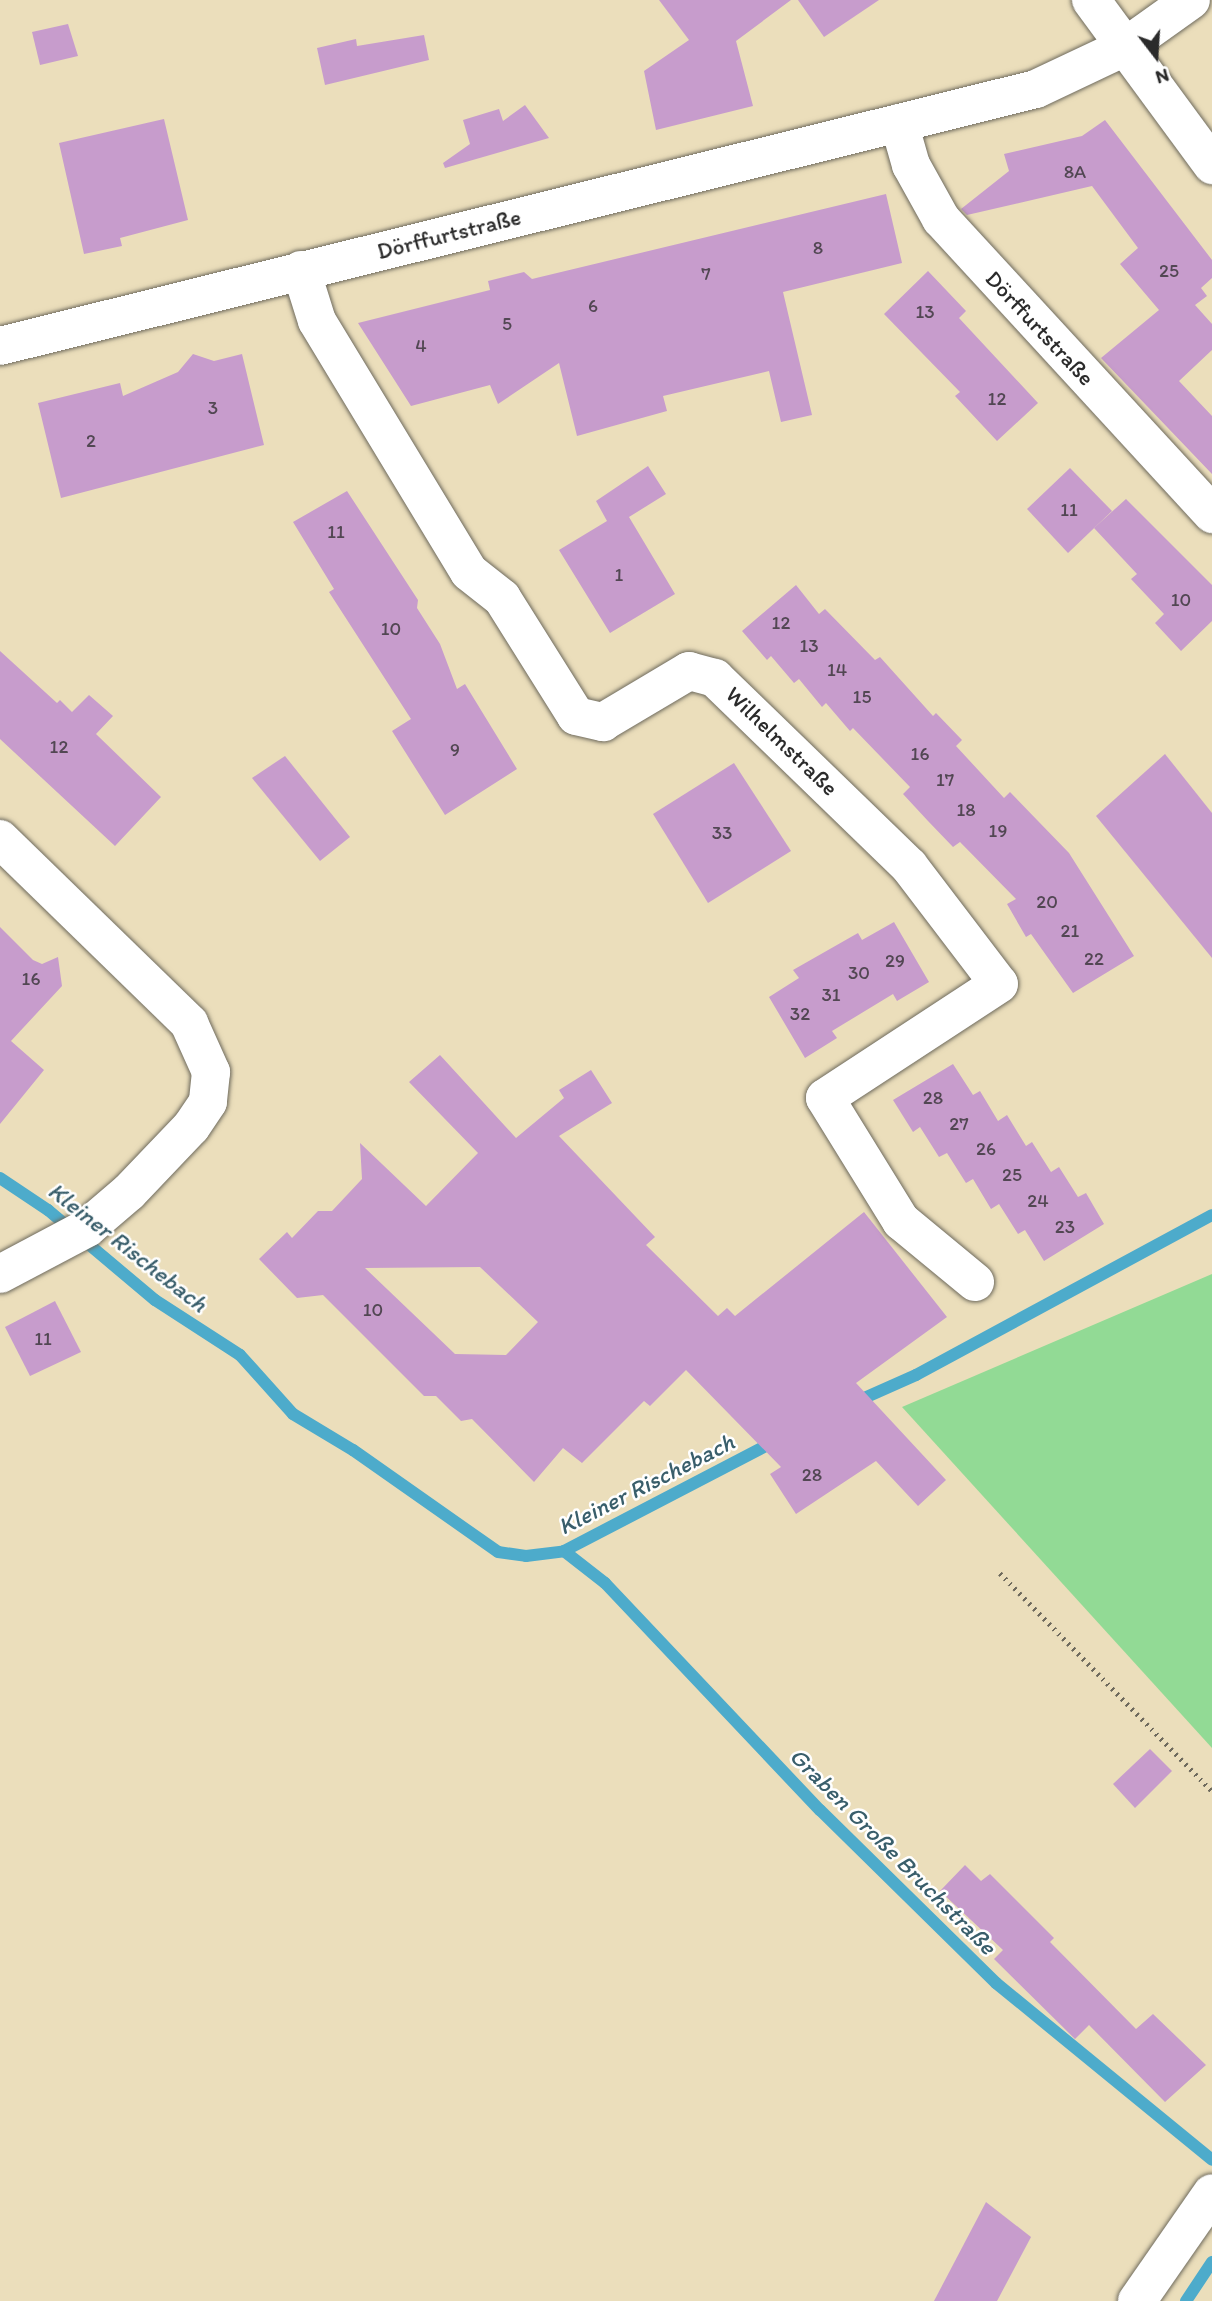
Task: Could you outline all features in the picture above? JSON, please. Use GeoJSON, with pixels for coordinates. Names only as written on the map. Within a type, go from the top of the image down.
{"type":"FeatureCollection","features":[{"type":"Feature","properties":{"kind":"street"},"geometry":{"type":"LineString","coordinates":[[1091,0],[1212,165]]}},
{"type":"Feature","properties":{"kind":"street","name":"Dörffurtstraße"},"geometry":{"type":"LineString","coordinates":[[0,346],[1037,89],[1125,47],[1191,0]]}},
{"type":"Feature","properties":{"kind":"street","name":"Dörffurtstraße"},"geometry":{"type":"LineString","coordinates":[[899,123],[911,165],[941,219],[1212,514]]}},
{"type":"Feature","properties":{"kind":"street","name":"Wilhelmstraße"},"geometry":{"type":"LineString","coordinates":[[301,271],[317,321],[469,572],[502,598],[576,716],[603,722],[690,671],[715,678],[909,866],[999,984],[825,1098],[901,1222],[975,1282]]}},
{"type":"Feature","properties":{"kind":"street"},"geometry":{"type":"LineString","coordinates":[[0,839],[189,1023],[211,1072],[208,1102],[191,1128],[88,1228],[49,1251],[0,1274]]}},
{"type":"Feature","properties":{"kind":"street"},"geometry":{"type":"LineString","coordinates":[[1137,2301],[1212,2193]]}},
{"type":"Feature","properties":{"kind":"path"},"geometry":{"type":"LineString","coordinates":[[1000,1573],[1212,1791]]}},
{"type":"Feature","properties":{"kind":"green space"},"geometry":{"type":"Polygon","coordinates":[[[1212,1274],[1212,1748],[902,1407],[1212,1274]]]}},
{"type":"Feature","properties":{"kind":"building"},"geometry":{"type":"Polygon","coordinates":[[[659,0],[791,0],[736,41],[753,106],[656,130],[644,71],[689,40],[659,0]]]}},
{"type":"Feature","properties":{"kind":"building"},"geometry":{"type":"Polygon","coordinates":[[[798,0],[879,0],[824,37],[798,0]]]}},
{"type":"Feature","properties":{"kind":"building"},"geometry":{"type":"Polygon","coordinates":[[[68,24],[78,56],[40,65],[32,32],[68,24]]]}},
{"type":"Feature","properties":{"kind":"building"},"geometry":{"type":"Polygon","coordinates":[[[424,35],[429,60],[325,85],[317,48],[356,39],[357,46],[424,35]]]}},
{"type":"Feature","properties":{"kind":"building"},"geometry":{"type":"Polygon","coordinates":[[[525,105],[549,138],[445,168],[443,163],[470,144],[463,120],[499,109],[503,121],[525,105]]]}},
{"type":"Feature","properties":{"kind":"building"},"geometry":{"type":"Polygon","coordinates":[[[164,119],[188,220],[120,238],[122,246],[84,254],[59,143],[164,119]]]}},
{"type":"Feature","properties":{"kind":"building"},"geometry":{"type":"Polygon","coordinates":[[[1105,120],[1212,260],[1212,278],[1201,288],[1207,296],[1195,305],[1212,324],[1212,350],[1179,381],[1212,416],[1212,474],[1101,358],[1159,310],[1120,264],[1138,248],[1092,186],[967,215],[961,209],[1009,171],[1004,154],[1082,136],[1105,120]]]}},
{"type":"Feature","properties":{"kind":"building"},"geometry":{"type":"Polygon","coordinates":[[[886,194],[902,263],[783,292],[812,415],[781,422],[769,371],[663,396],[667,411],[577,436],[559,363],[498,404],[490,385],[411,406],[358,323],[490,290],[488,281],[524,272],[532,279],[886,194]]]}},
{"type":"Feature","properties":{"kind":"building"},"geometry":{"type":"Polygon","coordinates":[[[928,271],[966,311],[959,318],[1038,403],[997,441],[955,396],[960,392],[884,314],[928,271]]]}},
{"type":"Feature","properties":{"kind":"building"},"geometry":{"type":"Polygon","coordinates":[[[193,354],[214,361],[242,354],[264,445],[61,498],[38,403],[120,383],[123,396],[178,372],[193,354]]]}},
{"type":"Feature","properties":{"kind":"building"},"geometry":{"type":"Polygon","coordinates":[[[648,466],[666,494],[629,517],[675,594],[610,633],[559,550],[607,521],[596,501],[648,466]]]}},
{"type":"Feature","properties":{"kind":"building"},"geometry":{"type":"Polygon","coordinates":[[[1070,468],[1112,511],[1068,553],[1027,509],[1070,468]]]}},
{"type":"Feature","properties":{"kind":"building"},"geometry":{"type":"Polygon","coordinates":[[[347,491],[418,600],[417,608],[440,644],[457,689],[465,684],[517,769],[445,815],[392,731],[411,719],[329,592],[334,589],[293,522],[347,491]]]}},
{"type":"Feature","properties":{"kind":"building"},"geometry":{"type":"Polygon","coordinates":[[[1126,499],[1212,585],[1212,621],[1181,651],[1155,623],[1164,614],[1131,579],[1137,574],[1094,528],[1126,499]]]}},
{"type":"Feature","properties":{"kind":"building"},"geometry":{"type":"Polygon","coordinates":[[[796,585],[819,614],[825,609],[875,660],[880,657],[933,716],[936,713],[962,740],[956,746],[1004,798],[1010,792],[1069,853],[1134,956],[1073,993],[1031,934],[1026,937],[1007,904],[1016,899],[960,842],[953,847],[928,821],[903,794],[910,787],[853,728],[850,731],[826,703],[822,707],[799,679],[794,683],[771,656],[767,660],[742,631],[796,585]]]}},
{"type":"Feature","properties":{"kind":"building"},"geometry":{"type":"Polygon","coordinates":[[[0,651],[57,703],[60,700],[72,712],[89,695],[113,716],[96,734],[161,797],[115,846],[0,739],[0,651]]]}},
{"type":"Feature","properties":{"kind":"building"},"geometry":{"type":"Polygon","coordinates":[[[1165,754],[1212,813],[1212,958],[1096,816],[1165,754]]]}},
{"type":"Feature","properties":{"kind":"building"},"geometry":{"type":"Polygon","coordinates":[[[285,756],[350,837],[320,861],[252,778],[285,756]]]}},
{"type":"Feature","properties":{"kind":"building"},"geometry":{"type":"Polygon","coordinates":[[[734,763],[791,851],[708,903],[653,814],[734,763]]]}},
{"type":"Feature","properties":{"kind":"building"},"geometry":{"type":"Polygon","coordinates":[[[894,922],[929,982],[897,1001],[893,994],[832,1031],[837,1038],[805,1058],[769,997],[799,978],[793,970],[858,933],[862,940],[894,922]]]}},
{"type":"Feature","properties":{"kind":"building"},"geometry":{"type":"Polygon","coordinates":[[[0,927],[33,960],[42,964],[58,957],[62,986],[11,1041],[44,1070],[0,1124],[0,927]]]}},
{"type":"Feature","properties":{"kind":"building"},"geometry":{"type":"Polygon","coordinates":[[[440,1055],[516,1138],[564,1098],[559,1090],[591,1070],[612,1103],[559,1136],[655,1237],[646,1245],[718,1316],[727,1308],[735,1316],[864,1212],[947,1317],[856,1383],[946,1480],[918,1506],[876,1461],[796,1514],[770,1474],[781,1467],[686,1370],[650,1406],[644,1401],[582,1463],[563,1448],[534,1482],[472,1419],[461,1421],[436,1396],[424,1396],[323,1295],[297,1298],[259,1259],[287,1232],[292,1238],[318,1211],[332,1211],[362,1179],[360,1143],[426,1206],[478,1153],[409,1082],[440,1055]],[[480,1267],[365,1268],[455,1354],[506,1355],[538,1322],[480,1267]]]}},
{"type":"Feature","properties":{"kind":"building"},"geometry":{"type":"Polygon","coordinates":[[[953,1064],[973,1095],[980,1091],[998,1121],[1007,1115],[1026,1146],[1032,1142],[1051,1172],[1059,1167],[1078,1197],[1086,1193],[1104,1224],[1044,1261],[1025,1230],[1018,1234],[999,1204],[991,1209],[973,1179],[966,1183],[947,1153],[939,1157],[920,1127],[913,1132],[893,1100],[953,1064]]]}},
{"type":"Feature","properties":{"kind":"building"},"geometry":{"type":"Polygon","coordinates":[[[55,1301],[81,1352],[30,1376],[5,1327],[55,1301]]]}},
{"type":"Feature","properties":{"kind":"building"},"geometry":{"type":"Polygon","coordinates":[[[1150,1749],[1172,1771],[1135,1808],[1113,1784],[1150,1749]]]}},
{"type":"Feature","properties":{"kind":"building"},"geometry":{"type":"Polygon","coordinates":[[[965,1865],[981,1881],[990,1874],[1054,1938],[1050,1942],[1136,2029],[1153,2014],[1206,2065],[1165,2102],[1089,2025],[1075,2039],[994,1959],[1003,1950],[940,1891],[965,1865]]]}},
{"type":"Feature","properties":{"kind":"building"},"geometry":{"type":"Polygon","coordinates":[[[986,2202],[1031,2237],[997,2301],[934,2301],[986,2202]]]}},
{"type":"Feature","properties":{"kind":"waterway","name":"Kleiner Rischebach"},"geometry":{"type":"LineString","coordinates":[[0,1178],[48,1210],[155,1300],[240,1355],[293,1414],[353,1450],[498,1552],[526,1556],[564,1551],[777,1440]]}},
{"type":"Feature","properties":{"kind":"waterway","name":"Kleiner Rischebach"},"geometry":{"type":"LineString","coordinates":[[853,1403],[916,1375],[1212,1215]]}},
{"type":"Feature","properties":{"kind":"waterway","name":"Graben Große Bruchstraße"},"geometry":{"type":"LineString","coordinates":[[564,1551],[605,1583],[820,1810],[996,1983],[1212,2160]]}},
{"type":"Feature","properties":{"kind":"waterway","name":"Graben Große Bruchstraße"},"geometry":{"type":"LineString","coordinates":[[1186,2301],[1212,2262]]}}]}
